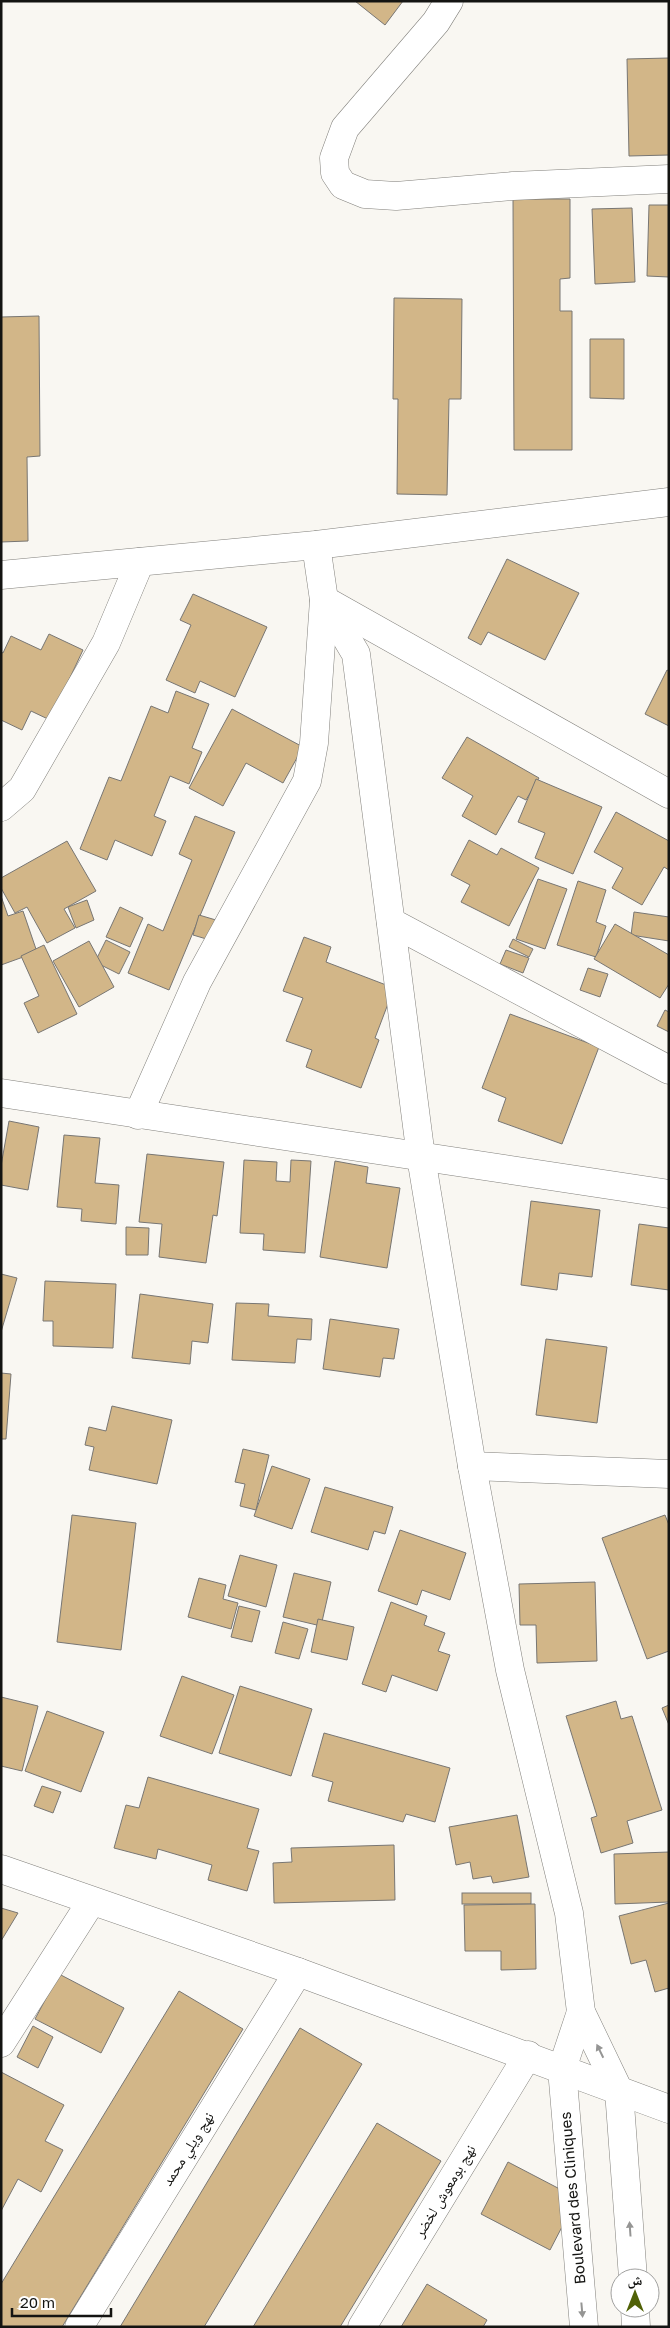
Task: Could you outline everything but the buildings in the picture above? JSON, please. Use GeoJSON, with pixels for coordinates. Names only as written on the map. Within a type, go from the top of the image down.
{"type":"FeatureCollection","features":[{"type":"Feature","properties":{"kind":"street"},"geometry":{"type":"LineString","coordinates":[[450,1],[436,22],[345,128],[334,158],[335,173],[342,185],[365,194],[396,196],[513,186],[669,178]]}},
{"type":"Feature","properties":{"kind":"street"},"geometry":{"type":"LineString","coordinates":[[1,575],[316,545],[669,502]]}},
{"type":"Feature","properties":{"kind":"street"},"geometry":{"type":"LineString","coordinates":[[138,1115],[197,982],[307,780],[314,743],[324,600],[316,545]]}},
{"type":"Feature","properties":{"kind":"street"},"geometry":{"type":"LineString","coordinates":[[1,807],[22,789],[97,659],[140,562]]}},
{"type":"Feature","properties":{"kind":"street"},"geometry":{"type":"LineString","coordinates":[[324,600],[669,794]]}},
{"type":"Feature","properties":{"kind":"street"},"geometry":{"type":"LineString","coordinates":[[324,600],[356,654],[421,1157],[472,1466],[510,1670],[569,1913],[581,2012],[619,2091],[632,2268]]}},
{"type":"Feature","properties":{"kind":"street"},"geometry":{"type":"LineString","coordinates":[[391,922],[669,1070]]}},
{"type":"Feature","properties":{"kind":"street"},"geometry":{"type":"LineString","coordinates":[[1,1093],[669,1194]]}},
{"type":"Feature","properties":{"kind":"street"},"geometry":{"type":"LineString","coordinates":[[472,1466],[669,1474]]}},
{"type":"Feature","properties":{"kind":"street"},"geometry":{"type":"LineString","coordinates":[[1,1869],[91,1902],[298,1972],[669,2109]]}},
{"type":"Feature","properties":{"kind":"street"},"geometry":{"type":"LineString","coordinates":[[1,2043],[91,1902]]}},
{"type":"Feature","properties":{"kind":"street","name":"نهج ويلي محمد"},"geometry":{"type":"LineString","coordinates":[[79,2327],[298,1972]]}},
{"type":"Feature","properties":{"kind":"street"},"geometry":{"type":"LineString","coordinates":[[562,2069],[581,2012]]}},
{"type":"Feature","properties":{"kind":"street","name":"نهج بومعوش لخضر"},"geometry":{"type":"LineString","coordinates":[[362,2327],[528,2056]]}},
{"type":"Feature","properties":{"kind":"street","name":"Boulevard des Cliniques"},"geometry":{"type":"LineString","coordinates":[[562,2069],[584,2327]]}}]}
